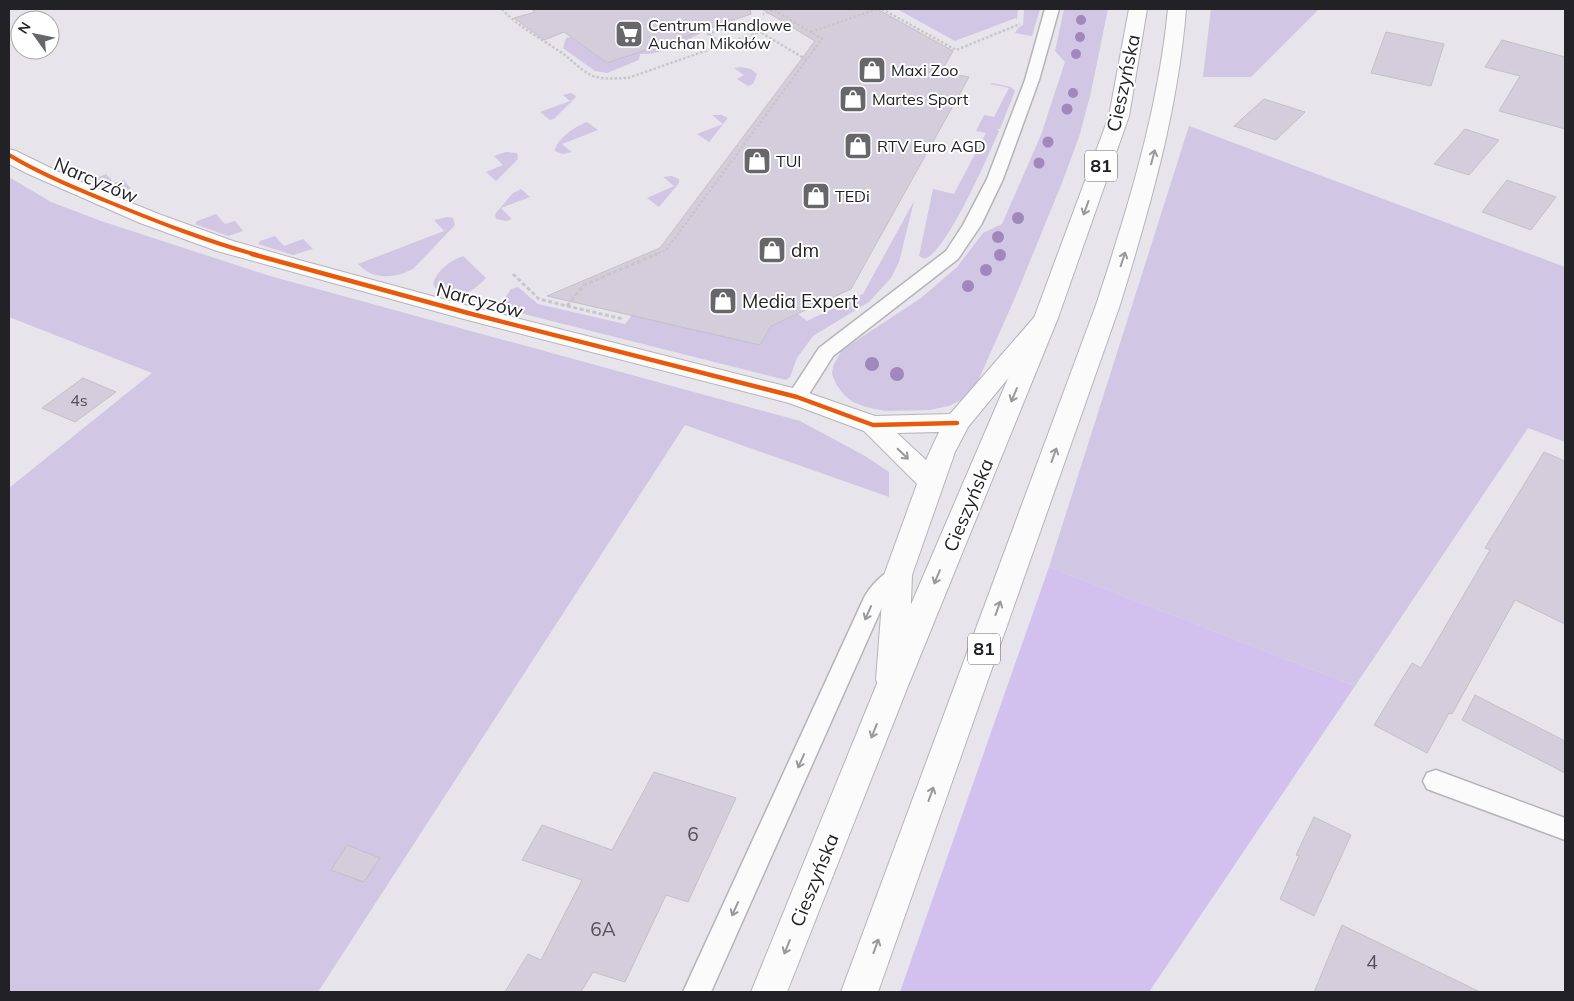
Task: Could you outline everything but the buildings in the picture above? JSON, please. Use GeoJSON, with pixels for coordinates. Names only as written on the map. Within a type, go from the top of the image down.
{"type":"FeatureCollection","features":[{"type":"Feature","properties":{"kind":"main road","name":"Cieszyńska"},"geometry":{"type":"LineString","coordinates":[[769,992],[892,686],[1046,318],[1119,116],[1138,9]]}},
{"type":"Feature","properties":{"kind":"main road","name":"81"},"geometry":{"type":"LineString","coordinates":[[859,992],[1101,324],[1141,204],[1162,122],[1174,50],[1177,9]]}},
{"type":"Feature","properties":{"kind":"main road","name":"Narcyzów"},"geometry":{"type":"LineString","coordinates":[[9,155],[33,169],[100,199],[225,246],[459,310],[797,398],[873,425],[957,423]]}},
{"type":"Feature","properties":{"kind":"main road"},"geometry":{"type":"LineString","coordinates":[[892,686],[898,575],[942,452],[957,423],[1046,318]]}},
{"type":"Feature","properties":{"kind":"main road","name":"Narcyzów"},"geometry":{"type":"LineString","coordinates":[[873,425],[932,482]]}},
{"type":"Feature","properties":{"kind":"lane"},"geometry":{"type":"LineString","coordinates":[[797,398],[826,352],[952,255],[972,225],[995,179],[1032,80],[1052,9]]}},
{"type":"Feature","properties":{"kind":"lane"},"geometry":{"type":"LineString","coordinates":[[697,992],[874,600],[898,575]]}},
{"type":"Feature","properties":{"kind":"lane"},"geometry":{"type":"LineString","coordinates":[[1436,781],[1565,829]]}},
{"type":"Feature","properties":{"kind":"path"},"geometry":{"type":"LineString","coordinates":[[502,9],[508,18],[593,76],[609,78],[628,78],[791,21]]}},
{"type":"Feature","properties":{"kind":"path"},"geometry":{"type":"LineString","coordinates":[[811,32],[877,9]]}},
{"type":"Feature","properties":{"kind":"path"},"geometry":{"type":"LineString","coordinates":[[882,9],[956,50],[1020,24]]}},
{"type":"Feature","properties":{"kind":"path"},"geometry":{"type":"LineString","coordinates":[[567,306],[584,284],[666,250],[822,39],[774,10],[763,14]]}},
{"type":"Feature","properties":{"kind":"path"},"geometry":{"type":"LineString","coordinates":[[750,26],[807,60]]}},
{"type":"Feature","properties":{"kind":"path"},"geometry":{"type":"LineString","coordinates":[[723,29],[708,34],[724,44]]}},
{"type":"Feature","properties":{"kind":"path"},"geometry":{"type":"LineString","coordinates":[[513,274],[539,299],[623,319]]}},
{"type":"Feature","properties":{"kind":"shaded area"},"geometry":{"type":"Polygon","coordinates":[[[897,9],[1018,9],[1017,20],[1016,18],[955,41],[897,9]]]}},
{"type":"Feature","properties":{"kind":"shaded area"},"geometry":{"type":"Polygon","coordinates":[[[1024,9],[1040,9],[1032,36],[1015,33],[1023,25],[1024,9]]]}},
{"type":"Feature","properties":{"kind":"shaded area"},"geometry":{"type":"Polygon","coordinates":[[[1064,9],[1108,9],[1091,92],[1080,134],[1062,183],[1014,300],[974,390],[965,398],[949,406],[929,410],[885,411],[853,402],[844,395],[832,374],[833,366],[842,350],[921,298],[957,267],[983,233],[1002,224],[1041,135],[1065,62],[1055,51],[1064,9]]]}},
{"type":"Feature","properties":{"kind":"shaded area"},"geometry":{"type":"Polygon","coordinates":[[[1211,9],[1319,9],[1251,77],[1203,77],[1211,9]]]}},
{"type":"Feature","properties":{"kind":"shaded area"},"geometry":{"type":"Polygon","coordinates":[[[717,26],[670,48],[640,54],[639,60],[607,73],[595,71],[563,48],[566,38],[570,37],[607,63],[717,26]]]}},
{"type":"Feature","properties":{"kind":"shaded area"},"geometry":{"type":"Polygon","coordinates":[[[734,68],[751,69],[757,74],[753,84],[748,86],[737,79],[744,75],[734,68]]]}},
{"type":"Feature","properties":{"kind":"shaded area"},"geometry":{"type":"Polygon","coordinates":[[[990,84],[1011,87],[1015,91],[1000,129],[997,129],[999,131],[956,221],[935,251],[926,258],[922,258],[919,256],[933,189],[954,194],[986,133],[976,131],[984,115],[994,117],[1009,88],[990,84]]]}},
{"type":"Feature","properties":{"kind":"shaded area"},"geometry":{"type":"Polygon","coordinates":[[[571,93],[576,96],[575,98],[554,119],[550,120],[540,112],[570,101],[563,95],[571,93]]]}},
{"type":"Feature","properties":{"kind":"shaded area"},"geometry":{"type":"Polygon","coordinates":[[[712,115],[722,115],[728,118],[709,142],[697,134],[723,124],[712,115]]]}},
{"type":"Feature","properties":{"kind":"shaded area"},"geometry":{"type":"Polygon","coordinates":[[[587,122],[598,130],[562,144],[572,152],[563,154],[555,151],[556,146],[563,138],[572,130],[587,122]]]}},
{"type":"Feature","properties":{"kind":"shaded area"},"geometry":{"type":"Polygon","coordinates":[[[1189,126],[1565,267],[1565,442],[1528,428],[1355,686],[1049,567],[1189,126]]]}},
{"type":"Feature","properties":{"kind":"shaded area"},"geometry":{"type":"Polygon","coordinates":[[[506,152],[517,153],[518,159],[496,181],[486,172],[503,165],[494,156],[506,152]]]}},
{"type":"Feature","properties":{"kind":"shaded area"},"geometry":{"type":"Polygon","coordinates":[[[106,174],[114,183],[124,180],[131,189],[114,193],[89,181],[106,174]]]}},
{"type":"Feature","properties":{"kind":"shaded area"},"geometry":{"type":"Polygon","coordinates":[[[672,176],[679,179],[679,183],[659,207],[647,198],[674,186],[663,177],[672,176]]]}},
{"type":"Feature","properties":{"kind":"shaded area"},"geometry":{"type":"Polygon","coordinates":[[[9,177],[51,202],[101,221],[270,276],[800,421],[865,456],[889,472],[889,497],[685,425],[318,992],[9,992],[9,488],[152,373],[9,317],[9,177]]]}},
{"type":"Feature","properties":{"kind":"shaded area"},"geometry":{"type":"Polygon","coordinates":[[[521,189],[530,197],[501,208],[512,219],[506,221],[496,219],[495,214],[513,193],[521,189]]]}},
{"type":"Feature","properties":{"kind":"shaded area"},"geometry":{"type":"Polygon","coordinates":[[[914,201],[899,262],[891,278],[869,302],[813,336],[797,358],[790,377],[786,380],[506,308],[504,300],[511,289],[518,287],[538,304],[625,324],[632,315],[760,345],[771,326],[798,314],[807,321],[863,294],[914,201]]]}},
{"type":"Feature","properties":{"kind":"shaded area"},"geometry":{"type":"Polygon","coordinates":[[[216,214],[225,224],[235,221],[243,231],[228,236],[195,224],[197,221],[216,214]]]}},
{"type":"Feature","properties":{"kind":"shaded area"},"geometry":{"type":"Polygon","coordinates":[[[448,217],[453,218],[455,225],[413,269],[398,275],[384,276],[370,273],[358,264],[444,231],[434,220],[448,217]]]}},
{"type":"Feature","properties":{"kind":"shaded area"},"geometry":{"type":"Polygon","coordinates":[[[275,236],[284,246],[303,239],[313,249],[293,255],[258,244],[260,241],[275,236]]]}},
{"type":"Feature","properties":{"kind":"shaded area"},"geometry":{"type":"Polygon","coordinates":[[[463,256],[486,278],[465,293],[455,295],[444,294],[433,284],[435,279],[449,263],[463,256]]]}},
{"type":"Feature","properties":{"kind":"shaded area"},"geometry":{"type":"Polygon","coordinates":[[[1049,567],[1355,686],[1149,992],[900,992],[1049,567]]]}},
{"type":"Feature","properties":{"kind":"cycle path"},"geometry":{"type":"LineString","coordinates":[[9,155],[61,182],[148,218],[225,246],[291,265],[468,313],[797,397],[873,425],[957,423]]}},
{"type":"Feature","properties":{"kind":"place","name":"Centrum Handlowe Auchan Mikołów"},"geometry":{"type":"Point","coordinates":[629,34]}},
{"type":"Feature","properties":{"kind":"place","name":"Maxi Zoo"},"geometry":{"type":"Point","coordinates":[872,70]}},
{"type":"Feature","properties":{"kind":"place","name":"Martes Sport"},"geometry":{"type":"Point","coordinates":[853,99]}},
{"type":"Feature","properties":{"kind":"place","name":"RTV Euro AGD"},"geometry":{"type":"Point","coordinates":[858,146]}},
{"type":"Feature","properties":{"kind":"place","name":"TUI"},"geometry":{"type":"Point","coordinates":[757,161]}},
{"type":"Feature","properties":{"kind":"place","name":"TEDi"},"geometry":{"type":"Point","coordinates":[816,196]}},
{"type":"Feature","properties":{"kind":"place","name":"dm"},"geometry":{"type":"Point","coordinates":[772,250]}},
{"type":"Feature","properties":{"kind":"place","name":"Media Expert"},"geometry":{"type":"Point","coordinates":[723,301]}}]}
